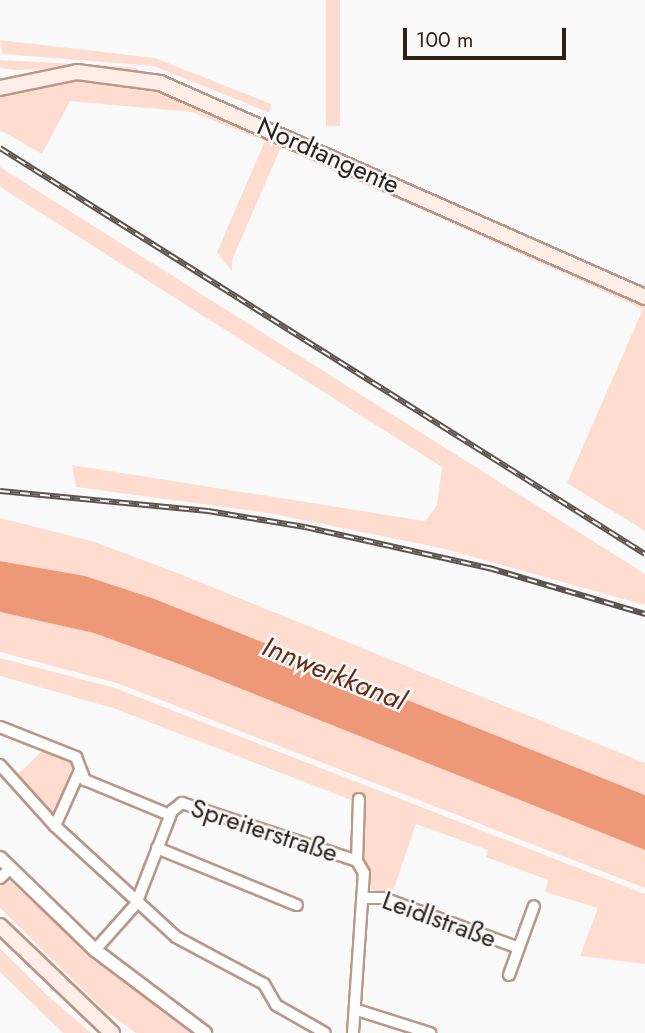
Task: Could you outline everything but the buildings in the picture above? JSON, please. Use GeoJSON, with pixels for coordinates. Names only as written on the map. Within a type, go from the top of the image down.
{"type":"FeatureCollection","features":[{"type":"Feature","properties":{"kind":"main road","name":"Nordtangente"},"geometry":{"type":"LineString","coordinates":[[1,85],[93,72],[160,83],[645,297]]}},
{"type":"Feature","properties":{"kind":"main road"},"geometry":{"type":"LineString","coordinates":[[0,926],[112,1033]]}},
{"type":"Feature","properties":{"kind":"street"},"geometry":{"type":"LineString","coordinates":[[0,727],[76,757],[85,780],[170,815]]}},
{"type":"Feature","properties":{"kind":"street"},"geometry":{"type":"LineString","coordinates":[[0,765],[55,826],[136,904],[204,955],[264,984],[276,1005],[325,1033]]}},
{"type":"Feature","properties":{"kind":"street"},"geometry":{"type":"LineString","coordinates":[[55,826],[80,770]]}},
{"type":"Feature","properties":{"kind":"street","name":"Spreiterstraße"},"geometry":{"type":"LineString","coordinates":[[358,861],[359,799]]}},
{"type":"Feature","properties":{"kind":"street","name":"Spreiterstraße"},"geometry":{"type":"LineString","coordinates":[[95,950],[136,904],[170,815],[182,803],[192,804],[358,861],[364,869],[357,1010],[353,1033]]}},
{"type":"Feature","properties":{"kind":"street","name":"Spreiterstraße"},"geometry":{"type":"LineString","coordinates":[[157,848],[297,905]]}},
{"type":"Feature","properties":{"kind":"street"},"geometry":{"type":"LineString","coordinates":[[0,858],[5,873],[95,950],[205,1033]]}},
{"type":"Feature","properties":{"kind":"street","name":"Leidlstraße"},"geometry":{"type":"LineString","coordinates":[[363,898],[383,898],[516,947]]}},
{"type":"Feature","properties":{"kind":"street","name":"Leidlstraße"},"geometry":{"type":"LineString","coordinates":[[509,975],[516,947],[534,906]]}},
{"type":"Feature","properties":{"kind":"street"},"geometry":{"type":"LineString","coordinates":[[357,1010],[430,1033]]}},
{"type":"Feature","properties":{"kind":"shaded area"},"geometry":{"type":"Polygon","coordinates":[[[326,0],[340,0],[340,126],[326,126],[326,0]]]}},
{"type":"Feature","properties":{"kind":"shaded area"},"geometry":{"type":"Polygon","coordinates":[[[0,40],[155,58],[271,104],[270,113],[154,66],[2,54],[0,40]]]}},
{"type":"Feature","properties":{"kind":"shaded area"},"geometry":{"type":"Polygon","coordinates":[[[0,60],[132,67],[269,120],[148,75],[102,67],[15,70],[0,68],[0,60]]]}},
{"type":"Feature","properties":{"kind":"shaded area"},"geometry":{"type":"Polygon","coordinates":[[[81,78],[166,91],[645,303],[645,531],[567,483],[643,309],[281,147],[232,260],[232,271],[217,252],[265,141],[192,112],[70,101],[42,154],[0,130],[0,95],[81,78]]]}},
{"type":"Feature","properties":{"kind":"shaded area"},"geometry":{"type":"Polygon","coordinates":[[[0,167],[645,574],[645,605],[441,548],[269,513],[76,487],[72,465],[425,521],[437,505],[442,467],[0,187],[0,167]]]}},
{"type":"Feature","properties":{"kind":"shaded area"},"geometry":{"type":"Polygon","coordinates":[[[0,518],[95,542],[180,574],[645,763],[645,795],[152,598],[84,576],[0,561],[0,518]]]}},
{"type":"Feature","properties":{"kind":"shaded area"},"geometry":{"type":"Polygon","coordinates":[[[0,612],[95,633],[645,850],[645,888],[117,683],[0,652],[0,612]]]}},
{"type":"Feature","properties":{"kind":"shaded area"},"geometry":{"type":"Polygon","coordinates":[[[0,658],[115,688],[645,894],[645,964],[580,956],[598,908],[545,892],[548,880],[486,857],[488,850],[416,824],[391,897],[372,890],[362,859],[364,805],[113,708],[0,676],[0,658]]]}},
{"type":"Feature","properties":{"kind":"shaded area"},"geometry":{"type":"Polygon","coordinates":[[[45,748],[73,764],[52,818],[14,778],[45,748]]]}},
{"type":"Feature","properties":{"kind":"shaded area"},"geometry":{"type":"Polygon","coordinates":[[[0,872],[81,946],[192,1033],[136,1033],[104,1010],[0,908],[0,872]]]}},
{"type":"Feature","properties":{"kind":"shaded area"},"geometry":{"type":"Polygon","coordinates":[[[0,948],[47,995],[91,1033],[63,1033],[0,972],[0,948]]]}},
{"type":"Feature","properties":{"kind":"water","name":"Innwerkkanal"},"geometry":{"type":"Polygon","coordinates":[[[0,561],[85,576],[152,598],[645,795],[645,850],[179,664],[94,633],[0,612],[0,561]]]}},
{"type":"Feature","properties":{"kind":"railway"},"geometry":{"type":"LineString","coordinates":[[0,148],[645,554]]}},
{"type":"Feature","properties":{"kind":"railway"},"geometry":{"type":"LineString","coordinates":[[0,491],[208,511],[305,527],[489,568],[645,614]]}}]}
